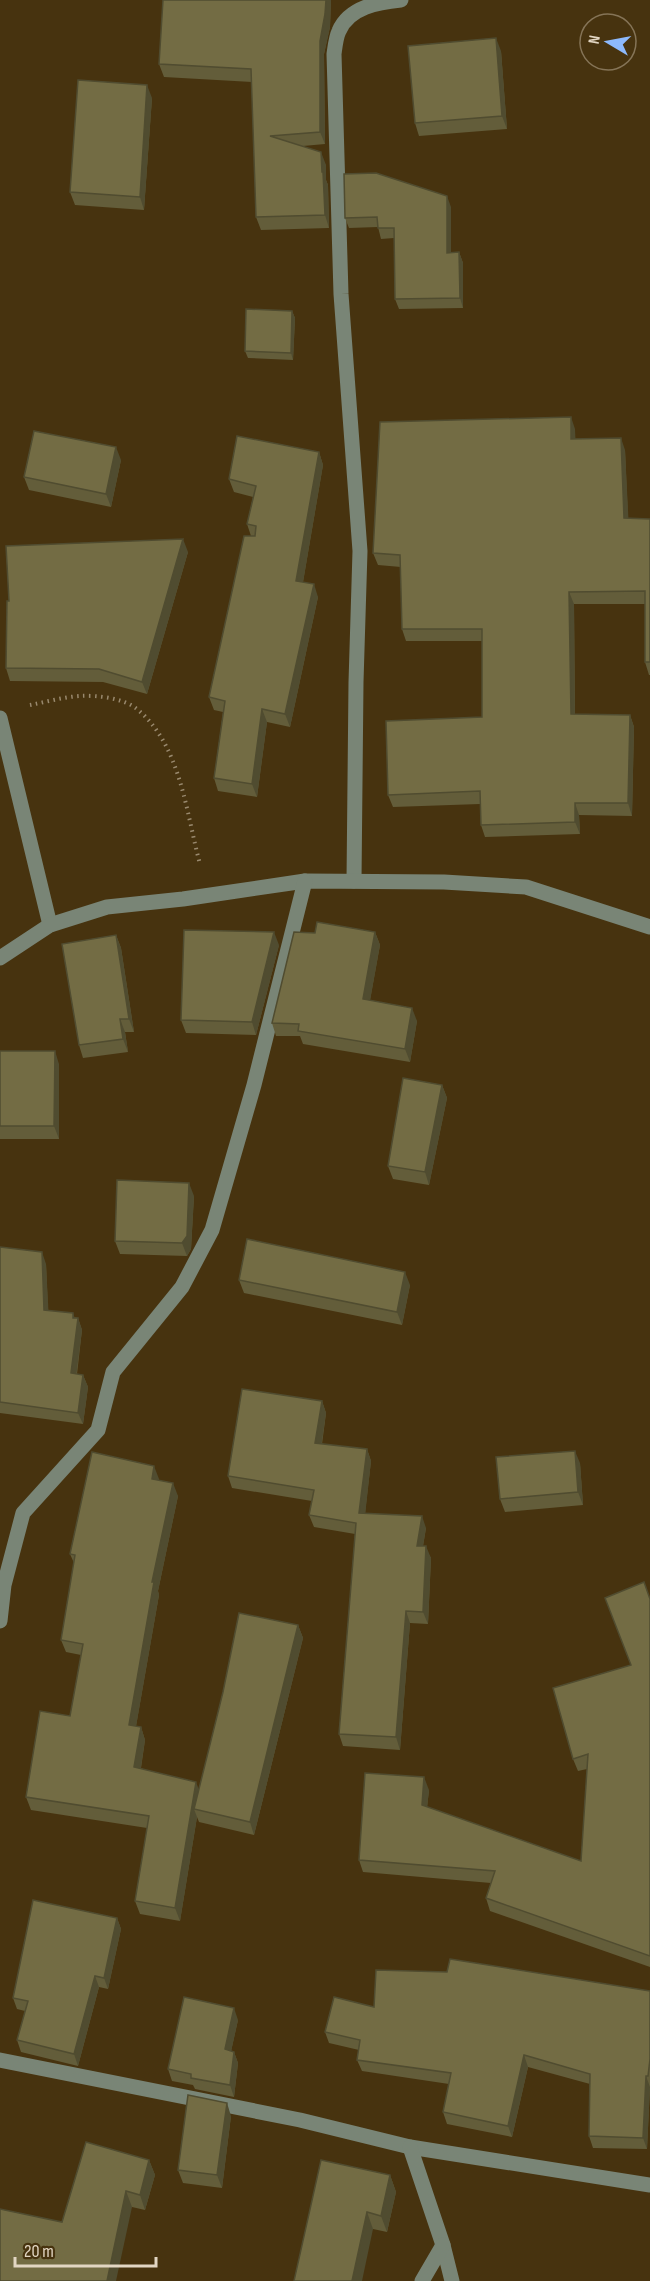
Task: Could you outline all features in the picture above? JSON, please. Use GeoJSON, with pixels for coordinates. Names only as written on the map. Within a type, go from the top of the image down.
{"type":"FeatureCollection","features":[{"type":"Feature","properties":{"kind":"street"},"geometry":{"type":"LineString","coordinates":[[354,881],[360,551],[341,294],[334,54],[339,30],[353,14],[375,3],[401,0]]}},
{"type":"Feature","properties":{"kind":"street"},"geometry":{"type":"LineString","coordinates":[[0,718],[50,925]]}},
{"type":"Feature","properties":{"kind":"street"},"geometry":{"type":"LineString","coordinates":[[0,1621],[4,1585],[23,1514],[98,1430],[113,1372],[182,1287],[212,1230],[254,1085],[305,881]]}},
{"type":"Feature","properties":{"kind":"street"},"geometry":{"type":"LineString","coordinates":[[0,958],[50,925],[107,907],[305,881],[444,882],[526,887],[650,927]]}},
{"type":"Feature","properties":{"kind":"street"},"geometry":{"type":"LineString","coordinates":[[0,2060],[300,2120],[410,2147],[650,2186]]}},
{"type":"Feature","properties":{"kind":"street"},"geometry":{"type":"LineString","coordinates":[[410,2147],[452,2281]]}},
{"type":"Feature","properties":{"kind":"street"},"geometry":{"type":"LineString","coordinates":[[422,2281],[442,2245]]}},
{"type":"Feature","properties":{"kind":"path"},"geometry":{"type":"LineString","coordinates":[[23,707],[80,696],[110,698],[136,708],[156,731],[174,763],[208,895]]}},
{"type":"Feature","properties":{"kind":"building"},"geometry":{"type":"Polygon","coordinates":[[[163,0],[326,0],[320,41],[320,132],[270,136],[321,152],[325,215],[256,217],[251,69],[159,64],[163,0]]]}},
{"type":"Feature","properties":{"kind":"building"},"geometry":{"type":"Polygon","coordinates":[[[496,38],[502,116],[415,123],[408,46],[496,38]]]}},
{"type":"Feature","properties":{"kind":"building"},"geometry":{"type":"Polygon","coordinates":[[[78,80],[147,85],[140,197],[70,192],[78,80]]]}},
{"type":"Feature","properties":{"kind":"building"},"geometry":{"type":"Polygon","coordinates":[[[376,173],[447,196],[447,253],[459,252],[460,298],[395,299],[394,228],[378,228],[377,217],[345,218],[344,174],[376,173]]]}},
{"type":"Feature","properties":{"kind":"building"},"geometry":{"type":"Polygon","coordinates":[[[246,309],[292,311],[291,353],[245,351],[246,309]]]}},
{"type":"Feature","properties":{"kind":"building"},"geometry":{"type":"Polygon","coordinates":[[[571,417],[571,439],[621,438],[624,518],[650,519],[650,662],[645,662],[645,591],[569,592],[571,714],[630,715],[628,803],[575,803],[575,822],[481,825],[480,791],[388,795],[386,721],[482,717],[482,629],[402,629],[400,555],[373,553],[380,422],[571,417]]]}},
{"type":"Feature","properties":{"kind":"building"},"geometry":{"type":"Polygon","coordinates":[[[34,431],[116,447],[106,494],[24,477],[34,431]]]}},
{"type":"Feature","properties":{"kind":"building"},"geometry":{"type":"Polygon","coordinates":[[[237,436],[319,452],[296,581],[314,584],[285,714],[262,709],[252,784],[214,778],[225,701],[209,697],[244,536],[255,536],[256,526],[247,524],[256,486],[229,479],[237,436]]]}},
{"type":"Feature","properties":{"kind":"building"},"geometry":{"type":"Polygon","coordinates":[[[183,539],[142,682],[99,669],[6,668],[7,601],[9,601],[6,546],[183,539]]]}},
{"type":"Feature","properties":{"kind":"building"},"geometry":{"type":"Polygon","coordinates":[[[317,922],[375,932],[363,999],[412,1008],[405,1049],[298,1031],[299,1024],[272,1023],[294,932],[315,933],[317,922]]]}},
{"type":"Feature","properties":{"kind":"building"},"geometry":{"type":"Polygon","coordinates":[[[184,930],[274,932],[252,1022],[181,1020],[184,930]]]}},
{"type":"Feature","properties":{"kind":"building"},"geometry":{"type":"Polygon","coordinates":[[[116,935],[129,1019],[120,1019],[123,1039],[79,1045],[62,944],[116,935]]]}},
{"type":"Feature","properties":{"kind":"building"},"geometry":{"type":"Polygon","coordinates":[[[0,1051],[55,1051],[54,1126],[0,1126],[0,1051]]]}},
{"type":"Feature","properties":{"kind":"building"},"geometry":{"type":"Polygon","coordinates":[[[403,1078],[442,1085],[425,1172],[388,1166],[403,1078]]]}},
{"type":"Feature","properties":{"kind":"building"},"geometry":{"type":"Polygon","coordinates":[[[117,1180],[189,1183],[187,1236],[182,1243],[115,1241],[117,1180]]]}},
{"type":"Feature","properties":{"kind":"building"},"geometry":{"type":"Polygon","coordinates":[[[247,1239],[405,1272],[397,1312],[239,1280],[247,1239]]]}},
{"type":"Feature","properties":{"kind":"building"},"geometry":{"type":"Polygon","coordinates":[[[0,1247],[42,1252],[44,1310],[73,1313],[73,1318],[78,1318],[71,1373],[83,1375],[78,1413],[0,1402],[0,1247]]]}},
{"type":"Feature","properties":{"kind":"building"},"geometry":{"type":"Polygon","coordinates":[[[242,1389],[322,1401],[315,1443],[367,1449],[359,1513],[422,1516],[417,1546],[426,1546],[423,1612],[406,1611],[396,1737],[339,1734],[356,1523],[309,1515],[314,1490],[228,1476],[242,1389]]]}},
{"type":"Feature","properties":{"kind":"building"},"geometry":{"type":"Polygon","coordinates":[[[575,1451],[578,1492],[500,1499],[496,1457],[575,1451]]]}},
{"type":"Feature","properties":{"kind":"building"},"geometry":{"type":"Polygon","coordinates":[[[92,1452],[154,1466],[152,1479],[173,1483],[152,1582],[154,1582],[129,1725],[141,1727],[134,1767],[196,1782],[175,1908],[135,1901],[149,1816],[26,1797],[40,1711],[70,1716],[83,1644],[61,1640],[75,1555],[70,1554],[92,1452]]]}},
{"type":"Feature","properties":{"kind":"building"},"geometry":{"type":"Polygon","coordinates":[[[644,1582],[650,1599],[650,1956],[486,1898],[495,1871],[359,1860],[365,1773],[424,1777],[422,1805],[581,1861],[588,1754],[573,1759],[553,1688],[631,1665],[605,1598],[644,1582]]]}},
{"type":"Feature","properties":{"kind":"building"},"geometry":{"type":"Polygon","coordinates":[[[239,1613],[298,1625],[250,1822],[194,1809],[223,1692],[239,1613]]]}},
{"type":"Feature","properties":{"kind":"building"},"geometry":{"type":"Polygon","coordinates":[[[33,1900],[117,1918],[104,1978],[95,1976],[74,2054],[17,2040],[28,2001],[13,1998],[33,1900]]]}},
{"type":"Feature","properties":{"kind":"building"},"geometry":{"type":"Polygon","coordinates":[[[450,1959],[650,1991],[650,2059],[648,2076],[646,2076],[643,2138],[589,2136],[590,2074],[524,2055],[508,2126],[443,2112],[451,2073],[357,2060],[360,2040],[325,2032],[334,1997],[374,2007],[376,1970],[447,1972],[450,1959]]]}},
{"type":"Feature","properties":{"kind":"building"},"geometry":{"type":"Polygon","coordinates":[[[184,1997],[234,2008],[225,2049],[234,2052],[230,2085],[191,2078],[191,2074],[168,2069],[184,1997]]]}},
{"type":"Feature","properties":{"kind":"building"},"geometry":{"type":"Polygon","coordinates":[[[188,2095],[227,2103],[217,2175],[178,2170],[188,2095]]]}},
{"type":"Feature","properties":{"kind":"building"},"geometry":{"type":"Polygon","coordinates":[[[86,2142],[149,2160],[140,2195],[126,2191],[107,2281],[0,2281],[0,2209],[62,2222],[86,2142]]]}},
{"type":"Feature","properties":{"kind":"building"},"geometry":{"type":"Polygon","coordinates":[[[321,2160],[390,2175],[381,2216],[367,2212],[352,2281],[294,2281],[321,2160]]]}}]}
